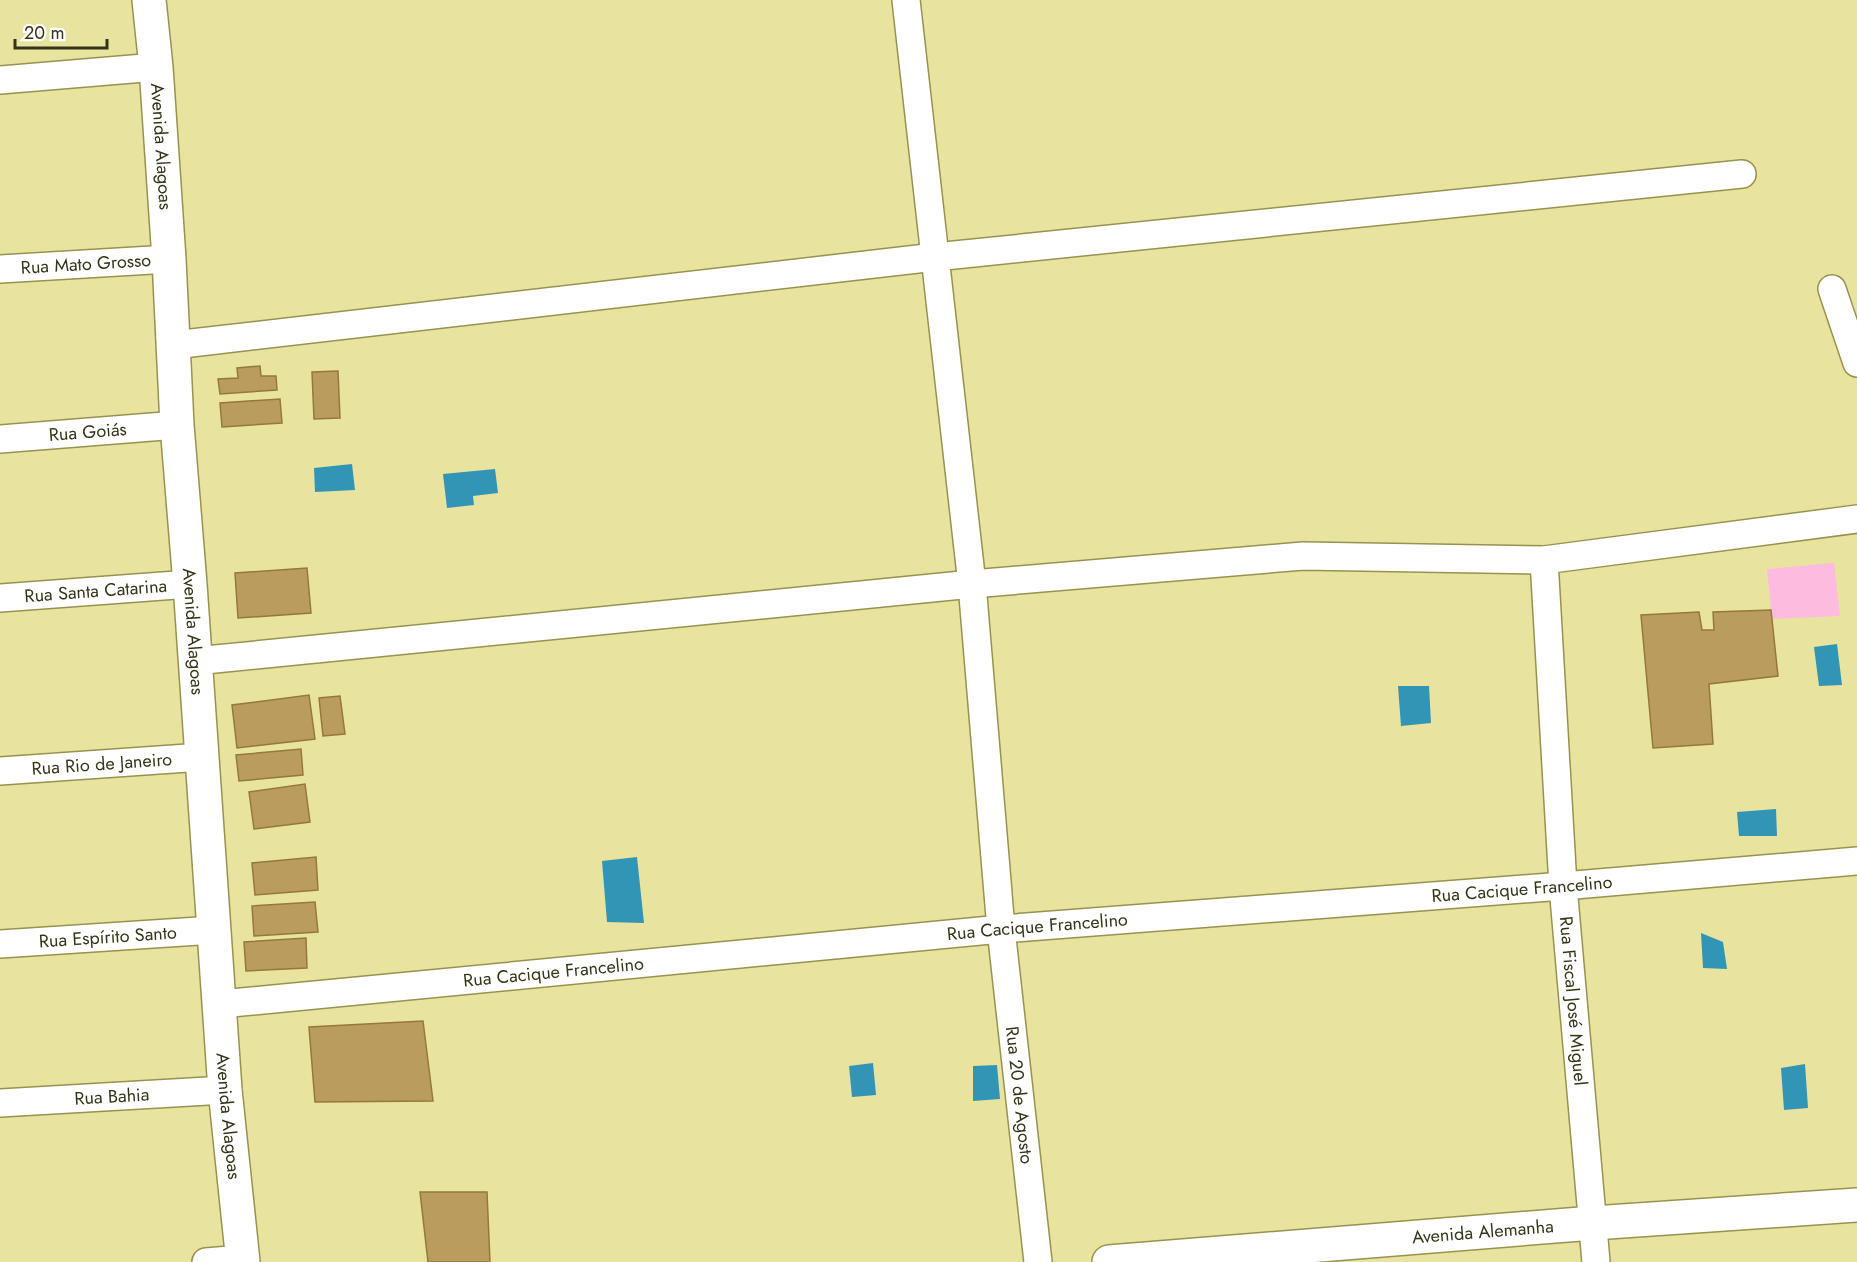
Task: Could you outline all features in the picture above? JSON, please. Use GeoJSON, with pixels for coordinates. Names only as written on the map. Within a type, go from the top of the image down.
{"type":"FeatureCollection","features":[{"type":"Feature","properties":{"kind":"street"},"geometry":{"type":"LineString","coordinates":[[149,0],[156,0]]}},
{"type":"Feature","properties":{"kind":"street","name":"Avenida Alagoas"},"geometry":{"type":"LineString","coordinates":[[149,0],[156,67],[177,425],[221,1004],[225,1090],[242,1261]]}},
{"type":"Feature","properties":{"kind":"street","name":"Rua 20 de Agosto"},"geometry":{"type":"LineString","coordinates":[[906,0],[972,584],[1000,929],[1038,1262]]}},
{"type":"Feature","properties":{"kind":"street"},"geometry":{"type":"LineString","coordinates":[[0,80],[156,67]]}},
{"type":"Feature","properties":{"kind":"street"},"geometry":{"type":"LineString","coordinates":[[174,345],[935,257],[1742,174]]}},
{"type":"Feature","properties":{"kind":"street","name":"Rua Mato Grosso"},"geometry":{"type":"LineString","coordinates":[[0,269],[169,259]]}},
{"type":"Feature","properties":{"kind":"street"},"geometry":{"type":"LineString","coordinates":[[1832,289],[1857,363]]}},
{"type":"Feature","properties":{"kind":"street","name":"Rua Goiás"},"geometry":{"type":"LineString","coordinates":[[0,439],[177,425]]}},
{"type":"Feature","properties":{"kind":"street"},"geometry":{"type":"LineString","coordinates":[[195,661],[972,584],[1303,556],[1544,560],[1857,519]]}},
{"type":"Feature","properties":{"kind":"street","name":"Rua Fiscal José Miguel"},"geometry":{"type":"LineString","coordinates":[[1544,560],[1563,886],[1596,1262]]}},
{"type":"Feature","properties":{"kind":"street","name":"Rua Santa Catarina"},"geometry":{"type":"LineString","coordinates":[[0,598],[190,584]]}},
{"type":"Feature","properties":{"kind":"street","name":"Rua Rio de Janeiro"},"geometry":{"type":"LineString","coordinates":[[0,771],[202,757]]}},
{"type":"Feature","properties":{"kind":"street","name":"Rua Cacique Francelino"},"geometry":{"type":"LineString","coordinates":[[221,1004],[1000,929],[1857,861]]}},
{"type":"Feature","properties":{"kind":"street","name":"Rua Espírito Santo"},"geometry":{"type":"LineString","coordinates":[[0,944],[214,930]]}},
{"type":"Feature","properties":{"kind":"street","name":"Rua Bahia"},"geometry":{"type":"LineString","coordinates":[[0,1103],[225,1090]]}},
{"type":"Feature","properties":{"kind":"street","name":"Avenida Alemanha"},"geometry":{"type":"LineString","coordinates":[[1109,1262],[1593,1223],[1857,1205]]}},
{"type":"Feature","properties":{"kind":"street"},"geometry":{"type":"LineString","coordinates":[[206,1262],[242,1261]]}},
{"type":"Feature","properties":{"kind":"shaded area"},"geometry":{"type":"Polygon","coordinates":[[[1834,563],[1840,616],[1772,619],[1767,569],[1834,563]]]}},
{"type":"Feature","properties":{"kind":"water"},"geometry":{"type":"Polygon","coordinates":[[[352,464],[355,490],[315,492],[314,468],[352,464]]]}},
{"type":"Feature","properties":{"kind":"water"},"geometry":{"type":"Polygon","coordinates":[[[495,469],[498,493],[473,496],[474,505],[447,508],[443,474],[495,469]]]}},
{"type":"Feature","properties":{"kind":"water"},"geometry":{"type":"Polygon","coordinates":[[[1837,644],[1842,685],[1819,686],[1814,647],[1837,644]]]}},
{"type":"Feature","properties":{"kind":"water"},"geometry":{"type":"Polygon","coordinates":[[[1398,686],[1429,686],[1431,723],[1401,726],[1398,686]]]}},
{"type":"Feature","properties":{"kind":"water"},"geometry":{"type":"Polygon","coordinates":[[[1776,809],[1777,836],[1739,836],[1737,812],[1776,809]]]}},
{"type":"Feature","properties":{"kind":"water"},"geometry":{"type":"Polygon","coordinates":[[[637,857],[644,923],[607,922],[602,861],[637,857]]]}},
{"type":"Feature","properties":{"kind":"water"},"geometry":{"type":"Polygon","coordinates":[[[1701,933],[1723,942],[1727,969],[1703,968],[1701,933]]]}},
{"type":"Feature","properties":{"kind":"water"},"geometry":{"type":"Polygon","coordinates":[[[873,1063],[876,1095],[852,1097],[849,1066],[873,1063]]]}},
{"type":"Feature","properties":{"kind":"water"},"geometry":{"type":"Polygon","coordinates":[[[1805,1064],[1808,1108],[1784,1110],[1781,1068],[1805,1064]]]}},
{"type":"Feature","properties":{"kind":"water"},"geometry":{"type":"Polygon","coordinates":[[[997,1065],[1000,1099],[973,1101],[973,1066],[997,1065]]]}},
{"type":"Feature","properties":{"kind":"building"},"geometry":{"type":"Polygon","coordinates":[[[260,366],[261,376],[276,376],[277,390],[220,394],[218,379],[238,378],[237,368],[260,366]]]}},
{"type":"Feature","properties":{"kind":"building"},"geometry":{"type":"Polygon","coordinates":[[[338,371],[340,418],[314,419],[312,372],[338,371]]]}},
{"type":"Feature","properties":{"kind":"building"},"geometry":{"type":"Polygon","coordinates":[[[280,399],[282,423],[222,427],[220,403],[280,399]]]}},
{"type":"Feature","properties":{"kind":"building"},"geometry":{"type":"Polygon","coordinates":[[[307,568],[311,613],[238,618],[235,573],[307,568]]]}},
{"type":"Feature","properties":{"kind":"building"},"geometry":{"type":"Polygon","coordinates":[[[1771,610],[1778,676],[1709,684],[1713,744],[1653,748],[1641,615],[1699,612],[1702,630],[1714,630],[1713,612],[1771,610]]]}},
{"type":"Feature","properties":{"kind":"building"},"geometry":{"type":"Polygon","coordinates":[[[309,695],[315,739],[237,748],[232,705],[309,695]]]}},
{"type":"Feature","properties":{"kind":"building"},"geometry":{"type":"Polygon","coordinates":[[[340,696],[345,734],[323,736],[319,698],[340,696]]]}},
{"type":"Feature","properties":{"kind":"building"},"geometry":{"type":"Polygon","coordinates":[[[301,749],[303,775],[239,781],[236,755],[301,749]]]}},
{"type":"Feature","properties":{"kind":"building"},"geometry":{"type":"Polygon","coordinates":[[[305,784],[310,822],[254,829],[249,792],[305,784]]]}},
{"type":"Feature","properties":{"kind":"building"},"geometry":{"type":"Polygon","coordinates":[[[316,857],[318,890],[255,895],[252,863],[316,857]]]}},
{"type":"Feature","properties":{"kind":"building"},"geometry":{"type":"Polygon","coordinates":[[[315,902],[318,932],[254,936],[252,906],[315,902]]]}},
{"type":"Feature","properties":{"kind":"building"},"geometry":{"type":"Polygon","coordinates":[[[306,938],[307,968],[246,971],[244,942],[306,938]]]}},
{"type":"Feature","properties":{"kind":"building"},"geometry":{"type":"Polygon","coordinates":[[[423,1021],[433,1101],[315,1102],[309,1027],[423,1021]]]}},
{"type":"Feature","properties":{"kind":"building"},"geometry":{"type":"Polygon","coordinates":[[[420,1192],[487,1192],[490,1262],[428,1262],[420,1192]]]}}]}
